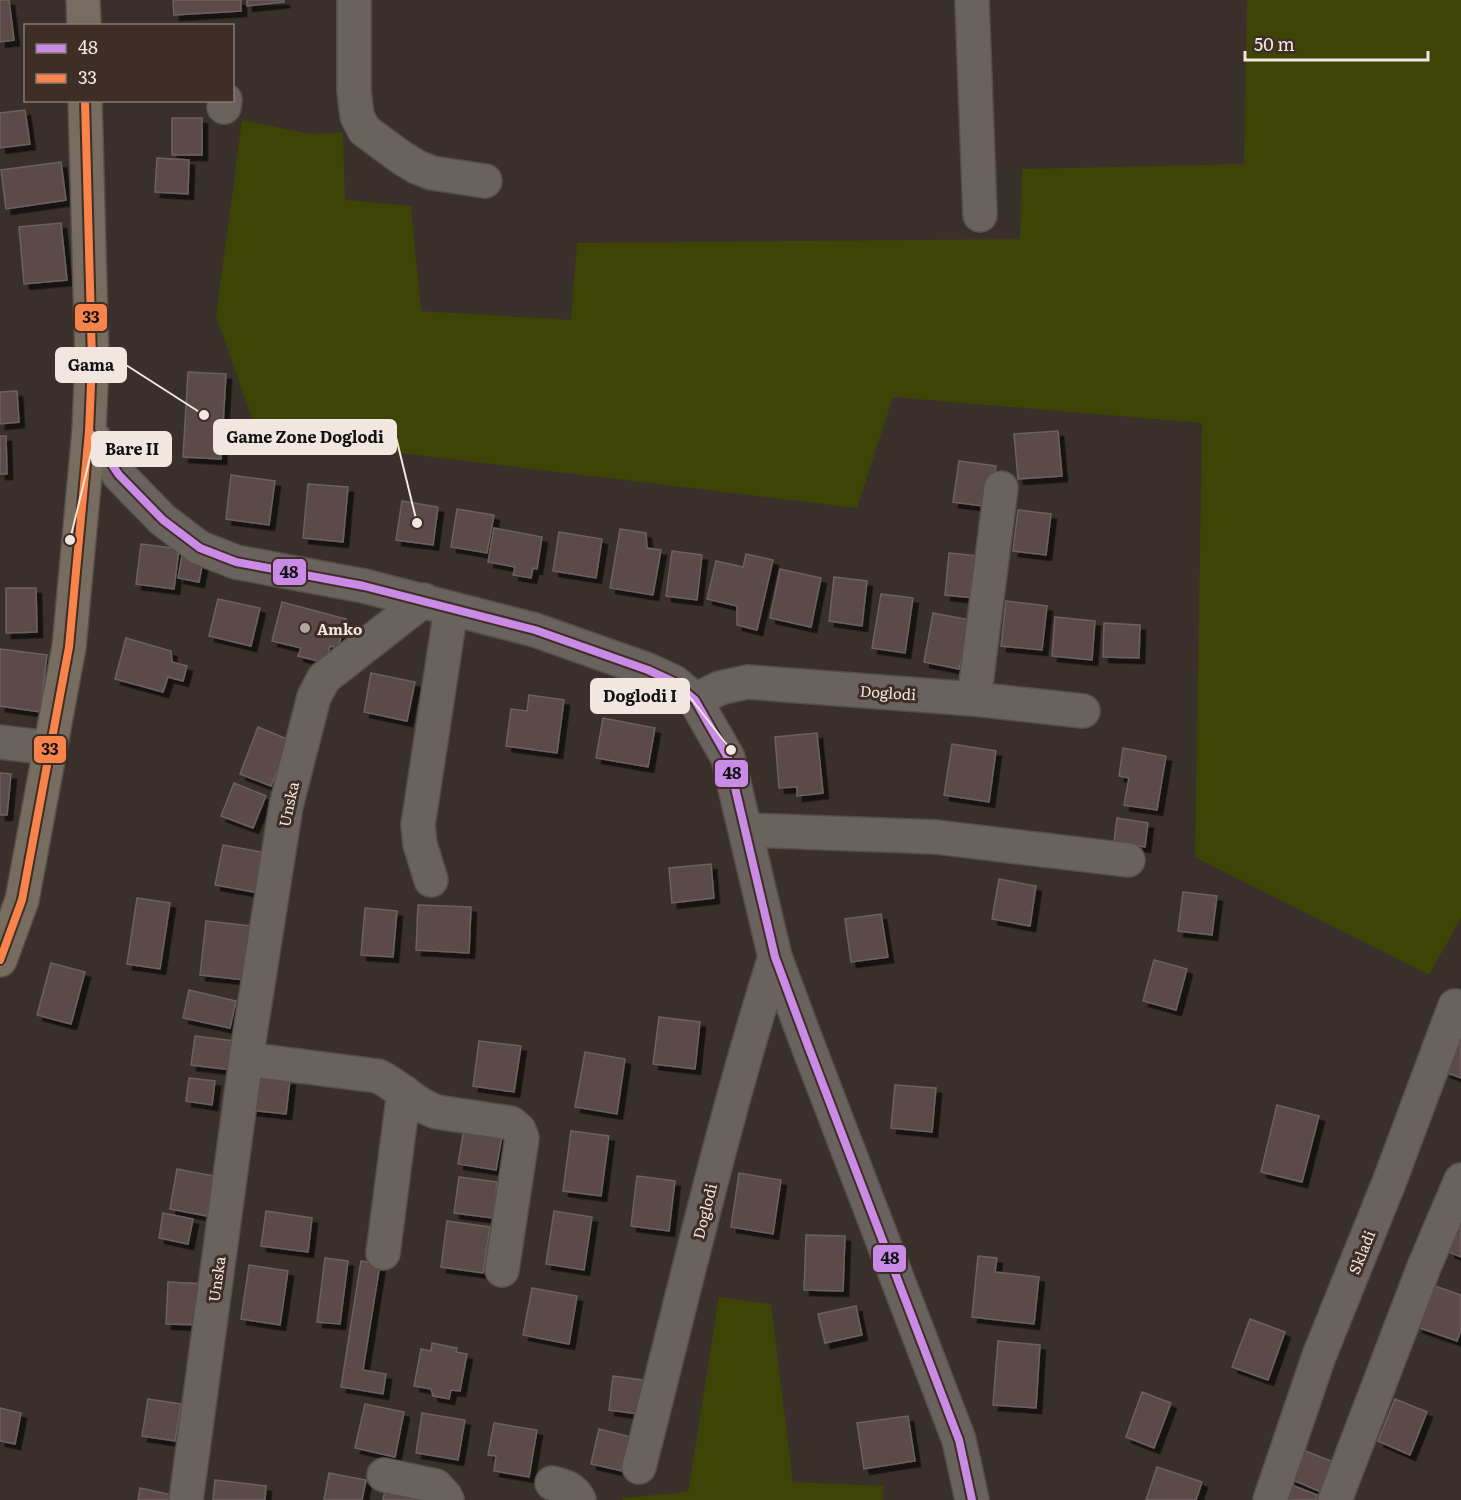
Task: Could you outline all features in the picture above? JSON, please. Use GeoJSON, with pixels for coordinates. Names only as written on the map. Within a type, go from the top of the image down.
{"type":"FeatureCollection","features":[{"type":"Feature","properties":{"kind":"main road"},"geometry":{"type":"LineString","coordinates":[[83,0],[84,24]]}},
{"type":"Feature","properties":{"kind":"main road"},"geometry":{"type":"LineString","coordinates":[[0,960],[21,900],[69,647],[90,431],[92,361],[86,102]]}},
{"type":"Feature","properties":{"kind":"street"},"geometry":{"type":"LineString","coordinates":[[354,0],[354,91],[357,116],[364,130],[417,167],[432,173],[485,182]]}},
{"type":"Feature","properties":{"kind":"street"},"geometry":{"type":"LineString","coordinates":[[972,0],[980,215]]}},
{"type":"Feature","properties":{"kind":"street"},"geometry":{"type":"LineString","coordinates":[[90,431],[119,476],[163,520],[200,548],[236,562],[364,586],[535,630],[648,670],[674,682],[695,700],[728,758],[776,957],[958,1440],[972,1500]]}},
{"type":"Feature","properties":{"kind":"street"},"geometry":{"type":"LineString","coordinates":[[974,699],[1001,488]]}},
{"type":"Feature","properties":{"kind":"street"},"geometry":{"type":"LineString","coordinates":[[431,880],[420,843],[418,825],[438,604]]}},
{"type":"Feature","properties":{"kind":"street","name":"Unska"},"geometry":{"type":"LineString","coordinates":[[186,1500],[246,1059],[286,806],[314,697],[324,678],[438,604]]}},
{"type":"Feature","properties":{"kind":"street","name":"Doglodi"},"geometry":{"type":"LineString","coordinates":[[695,700],[720,688],[747,681],[974,699],[1083,711]]}},
{"type":"Feature","properties":{"kind":"street"},"geometry":{"type":"LineString","coordinates":[[0,742],[50,748]]}},
{"type":"Feature","properties":{"kind":"street"},"geometry":{"type":"LineString","coordinates":[[746,830],[936,837],[1128,860]]}},
{"type":"Feature","properties":{"kind":"street","name":"Doglodi"},"geometry":{"type":"LineString","coordinates":[[639,1467],[710,1185],[756,1018],[776,957]]}},
{"type":"Feature","properties":{"kind":"street","name":"Skladi"},"geometry":{"type":"LineString","coordinates":[[1270,1500],[1319,1356],[1390,1180],[1455,1006]]}},
{"type":"Feature","properties":{"kind":"street"},"geometry":{"type":"LineString","coordinates":[[246,1059],[378,1076],[426,1109],[511,1123],[519,1130],[522,1138],[501,1270]]}},
{"type":"Feature","properties":{"kind":"street"},"geometry":{"type":"LineString","coordinates":[[383,1253],[404,1092]]}},
{"type":"Feature","properties":{"kind":"street"},"geometry":{"type":"LineString","coordinates":[[1335,1500],[1424,1267],[1461,1180]]}},
{"type":"Feature","properties":{"kind":"street"},"geometry":{"type":"LineString","coordinates":[[384,1475],[436,1486],[447,1500]]}},
{"type":"Feature","properties":{"kind":"street"},"geometry":{"type":"LineString","coordinates":[[552,1483],[569,1488],[579,1500]]}},
{"type":"Feature","properties":{"kind":"green space"},"geometry":{"type":"Polygon","coordinates":[[[1247,0],[1461,0],[1461,918],[1429,975],[1195,857],[1202,423],[893,397],[857,508],[258,436],[216,316],[242,120],[311,134],[343,132],[345,200],[411,206],[421,311],[571,320],[577,243],[1020,239],[1022,169],[1244,164],[1247,0]]]}},
{"type":"Feature","properties":{"kind":"green space"},"geometry":{"type":"Polygon","coordinates":[[[719,1297],[771,1304],[793,1482],[883,1486],[883,1500],[623,1500],[623,1498],[688,1492],[719,1297]]]}},
{"type":"Feature","properties":{"kind":"building"},"geometry":{"type":"Polygon","coordinates":[[[0,0],[9,0],[14,40],[0,42],[0,0]]]}},
{"type":"Feature","properties":{"kind":"building"},"geometry":{"type":"Polygon","coordinates":[[[173,0],[241,0],[241,11],[174,15],[173,0]]]}},
{"type":"Feature","properties":{"kind":"building"},"geometry":{"type":"Polygon","coordinates":[[[247,0],[284,0],[284,2],[247,6],[247,0]]]}},
{"type":"Feature","properties":{"kind":"building"},"geometry":{"type":"Polygon","coordinates":[[[25,110],[30,144],[0,148],[0,113],[25,110]]]}},
{"type":"Feature","properties":{"kind":"building"},"geometry":{"type":"Polygon","coordinates":[[[172,118],[202,118],[202,155],[172,155],[172,118]]]}},
{"type":"Feature","properties":{"kind":"building"},"geometry":{"type":"Polygon","coordinates":[[[157,158],[189,160],[188,194],[155,192],[157,158]]]}},
{"type":"Feature","properties":{"kind":"building"},"geometry":{"type":"Polygon","coordinates":[[[61,162],[66,200],[6,209],[1,170],[61,162]]]}},
{"type":"Feature","properties":{"kind":"building"},"geometry":{"type":"Polygon","coordinates":[[[61,223],[67,280],[24,284],[19,227],[61,223]]]}},
{"type":"Feature","properties":{"kind":"building"},"geometry":{"type":"Polygon","coordinates":[[[188,372],[226,374],[221,459],[183,457],[188,372]]]}},
{"type":"Feature","properties":{"kind":"building"},"geometry":{"type":"Polygon","coordinates":[[[17,391],[19,422],[0,424],[0,392],[17,391]]]}},
{"type":"Feature","properties":{"kind":"building"},"geometry":{"type":"Polygon","coordinates":[[[1058,431],[1062,476],[1018,479],[1014,434],[1058,431]]]}},
{"type":"Feature","properties":{"kind":"building"},"geometry":{"type":"Polygon","coordinates":[[[0,436],[6,436],[7,474],[0,474],[0,436]]]}},
{"type":"Feature","properties":{"kind":"building"},"geometry":{"type":"Polygon","coordinates":[[[959,461],[996,466],[990,507],[953,502],[959,461]]]}},
{"type":"Feature","properties":{"kind":"building"},"geometry":{"type":"Polygon","coordinates":[[[231,475],[275,481],[269,525],[226,519],[231,475]]]}},
{"type":"Feature","properties":{"kind":"building"},"geometry":{"type":"Polygon","coordinates":[[[308,484],[348,487],[343,542],[303,538],[308,484]]]}},
{"type":"Feature","properties":{"kind":"building"},"geometry":{"type":"Polygon","coordinates":[[[402,501],[438,507],[433,545],[396,540],[402,501]]]}},
{"type":"Feature","properties":{"kind":"building"},"geometry":{"type":"Polygon","coordinates":[[[457,509],[494,515],[487,553],[451,547],[457,509]]]}},
{"type":"Feature","properties":{"kind":"building"},"geometry":{"type":"Polygon","coordinates":[[[1018,510],[1051,514],[1046,555],[1013,551],[1018,510]]]}},
{"type":"Feature","properties":{"kind":"building"},"geometry":{"type":"Polygon","coordinates":[[[494,528],[542,537],[537,569],[533,568],[531,578],[513,575],[515,567],[488,562],[494,528]]]}},
{"type":"Feature","properties":{"kind":"building"},"geometry":{"type":"Polygon","coordinates":[[[620,529],[646,533],[647,548],[661,550],[653,595],[610,588],[620,529]]]}},
{"type":"Feature","properties":{"kind":"building"},"geometry":{"type":"Polygon","coordinates":[[[559,532],[602,539],[596,578],[553,571],[559,532]]]}},
{"type":"Feature","properties":{"kind":"building"},"geometry":{"type":"Polygon","coordinates":[[[141,544],[179,549],[174,589],[136,584],[141,544]]]}},
{"type":"Feature","properties":{"kind":"building"},"geometry":{"type":"Polygon","coordinates":[[[672,551],[702,555],[697,600],[666,596],[672,551]]]}},
{"type":"Feature","properties":{"kind":"building"},"geometry":{"type":"Polygon","coordinates":[[[949,553],[988,557],[984,599],[945,595],[949,553]]]}},
{"type":"Feature","properties":{"kind":"building"},"geometry":{"type":"Polygon","coordinates":[[[746,554],[773,560],[757,630],[737,625],[737,606],[707,599],[716,561],[743,567],[746,554]]]}},
{"type":"Feature","properties":{"kind":"building"},"geometry":{"type":"Polygon","coordinates":[[[182,556],[203,560],[199,582],[178,578],[182,556]]]}},
{"type":"Feature","properties":{"kind":"building"},"geometry":{"type":"Polygon","coordinates":[[[780,569],[821,578],[811,627],[770,618],[780,569]]]}},
{"type":"Feature","properties":{"kind":"building"},"geometry":{"type":"Polygon","coordinates":[[[834,577],[867,581],[862,626],[829,621],[834,577]]]}},
{"type":"Feature","properties":{"kind":"building"},"geometry":{"type":"Polygon","coordinates":[[[6,588],[36,588],[37,632],[6,633],[6,588]]]}},
{"type":"Feature","properties":{"kind":"building"},"geometry":{"type":"Polygon","coordinates":[[[881,594],[913,598],[905,653],[872,648],[881,594]]]}},
{"type":"Feature","properties":{"kind":"building"},"geometry":{"type":"Polygon","coordinates":[[[218,599],[260,608],[251,646],[209,636],[218,599]]]}},
{"type":"Feature","properties":{"kind":"building"},"geometry":{"type":"Polygon","coordinates":[[[1006,601],[1047,606],[1042,650],[1001,646],[1006,601]]]}},
{"type":"Feature","properties":{"kind":"building"},"geometry":{"type":"Polygon","coordinates":[[[282,602],[346,619],[338,648],[330,646],[326,663],[298,656],[301,648],[272,641],[282,602]]]}},
{"type":"Feature","properties":{"kind":"building"},"geometry":{"type":"Polygon","coordinates":[[[933,613],[981,622],[974,662],[961,660],[959,669],[924,662],[933,613]]]}},
{"type":"Feature","properties":{"kind":"building"},"geometry":{"type":"Polygon","coordinates":[[[1055,617],[1095,621],[1092,660],[1052,656],[1055,617]]]}},
{"type":"Feature","properties":{"kind":"building"},"geometry":{"type":"Polygon","coordinates":[[[1104,623],[1140,625],[1139,658],[1103,657],[1104,623]]]}},
{"type":"Feature","properties":{"kind":"building"},"geometry":{"type":"Polygon","coordinates":[[[126,638],[171,651],[172,662],[187,666],[183,681],[168,677],[163,692],[115,679],[126,638]]]}},
{"type":"Feature","properties":{"kind":"building"},"geometry":{"type":"Polygon","coordinates":[[[0,649],[47,655],[40,712],[0,706],[0,649]]]}},
{"type":"Feature","properties":{"kind":"building"},"geometry":{"type":"Polygon","coordinates":[[[371,673],[415,682],[407,721],[364,712],[371,673]]]}},
{"type":"Feature","properties":{"kind":"building"},"geometry":{"type":"Polygon","coordinates":[[[529,695],[564,700],[557,753],[506,746],[511,709],[527,711],[529,695]]]}},
{"type":"Feature","properties":{"kind":"building"},"geometry":{"type":"Polygon","coordinates":[[[603,718],[655,728],[648,767],[596,758],[603,718]]]}},
{"type":"Feature","properties":{"kind":"building"},"geometry":{"type":"Polygon","coordinates":[[[258,727],[289,740],[271,786],[240,774],[258,727]]]}},
{"type":"Feature","properties":{"kind":"building"},"geometry":{"type":"Polygon","coordinates":[[[817,733],[823,793],[797,796],[797,787],[779,788],[775,737],[817,733]]]}},
{"type":"Feature","properties":{"kind":"building"},"geometry":{"type":"Polygon","coordinates":[[[952,744],[996,751],[989,802],[944,795],[952,744]]]}},
{"type":"Feature","properties":{"kind":"building"},"geometry":{"type":"Polygon","coordinates":[[[1123,748],[1166,756],[1157,810],[1124,805],[1129,778],[1119,776],[1123,748]]]}},
{"type":"Feature","properties":{"kind":"building"},"geometry":{"type":"Polygon","coordinates":[[[0,773],[11,774],[7,815],[0,815],[0,773]]]}},
{"type":"Feature","properties":{"kind":"building"},"geometry":{"type":"Polygon","coordinates":[[[234,783],[266,796],[253,828],[221,816],[234,783]]]}},
{"type":"Feature","properties":{"kind":"building"},"geometry":{"type":"Polygon","coordinates":[[[1117,818],[1148,823],[1145,847],[1114,842],[1117,818]]]}},
{"type":"Feature","properties":{"kind":"building"},"geometry":{"type":"Polygon","coordinates":[[[223,845],[272,854],[265,894],[215,885],[223,845]]]}},
{"type":"Feature","properties":{"kind":"building"},"geometry":{"type":"Polygon","coordinates":[[[711,864],[714,898],[672,903],[669,868],[711,864]]]}},
{"type":"Feature","properties":{"kind":"building"},"geometry":{"type":"Polygon","coordinates":[[[999,879],[1036,886],[1030,926],[992,919],[999,879]]]}},
{"type":"Feature","properties":{"kind":"building"},"geometry":{"type":"Polygon","coordinates":[[[1183,892],[1217,896],[1212,935],[1178,931],[1183,892]]]}},
{"type":"Feature","properties":{"kind":"building"},"geometry":{"type":"Polygon","coordinates":[[[137,898],[170,903],[160,969],[127,964],[137,898]]]}},
{"type":"Feature","properties":{"kind":"building"},"geometry":{"type":"Polygon","coordinates":[[[418,905],[471,907],[469,953],[416,950],[418,905]]]}},
{"type":"Feature","properties":{"kind":"building"},"geometry":{"type":"Polygon","coordinates":[[[365,908],[397,911],[393,957],[361,955],[365,908]]]}},
{"type":"Feature","properties":{"kind":"building"},"geometry":{"type":"Polygon","coordinates":[[[881,914],[888,957],[851,962],[845,919],[881,914]]]}},
{"type":"Feature","properties":{"kind":"building"},"geometry":{"type":"Polygon","coordinates":[[[206,921],[251,926],[245,980],[200,975],[206,921]]]}},
{"type":"Feature","properties":{"kind":"building"},"geometry":{"type":"Polygon","coordinates":[[[1154,960],[1187,969],[1176,1010],[1143,1001],[1154,960]]]}},
{"type":"Feature","properties":{"kind":"building"},"geometry":{"type":"Polygon","coordinates":[[[51,963],[85,972],[71,1024],[37,1015],[51,963]]]}},
{"type":"Feature","properties":{"kind":"building"},"geometry":{"type":"Polygon","coordinates":[[[189,990],[236,1001],[230,1028],[183,1018],[189,990]]]}},
{"type":"Feature","properties":{"kind":"building"},"geometry":{"type":"Polygon","coordinates":[[[659,1017],[700,1022],[695,1069],[653,1064],[659,1017]]]}},
{"type":"Feature","properties":{"kind":"building"},"geometry":{"type":"Polygon","coordinates":[[[1461,1032],[1461,1078],[1445,1072],[1461,1032]]]}},
{"type":"Feature","properties":{"kind":"building"},"geometry":{"type":"Polygon","coordinates":[[[195,1036],[235,1041],[232,1070],[191,1065],[195,1036]]]}},
{"type":"Feature","properties":{"kind":"building"},"geometry":{"type":"Polygon","coordinates":[[[479,1041],[521,1046],[514,1092],[473,1086],[479,1041]]]}},
{"type":"Feature","properties":{"kind":"building"},"geometry":{"type":"Polygon","coordinates":[[[585,1052],[625,1059],[617,1114],[575,1107],[585,1052]]]}},
{"type":"Feature","properties":{"kind":"building"},"geometry":{"type":"Polygon","coordinates":[[[253,1076],[290,1080],[286,1114],[249,1110],[253,1076]]]}},
{"type":"Feature","properties":{"kind":"building"},"geometry":{"type":"Polygon","coordinates":[[[189,1078],[215,1081],[212,1105],[186,1101],[189,1078]]]}},
{"type":"Feature","properties":{"kind":"building"},"geometry":{"type":"Polygon","coordinates":[[[895,1085],[936,1088],[932,1132],[891,1128],[895,1085]]]}},
{"type":"Feature","properties":{"kind":"building"},"geometry":{"type":"Polygon","coordinates":[[[1277,1105],[1319,1116],[1302,1182],[1261,1172],[1277,1105]]]}},
{"type":"Feature","properties":{"kind":"building"},"geometry":{"type":"Polygon","coordinates":[[[465,1123],[503,1130],[496,1170],[458,1164],[465,1123]]]}},
{"type":"Feature","properties":{"kind":"building"},"geometry":{"type":"Polygon","coordinates":[[[571,1131],[609,1136],[601,1196],[563,1191],[571,1131]]]}},
{"type":"Feature","properties":{"kind":"building"},"geometry":{"type":"Polygon","coordinates":[[[177,1169],[214,1176],[207,1216],[170,1209],[177,1169]]]}},
{"type":"Feature","properties":{"kind":"building"},"geometry":{"type":"Polygon","coordinates":[[[739,1173],[781,1180],[773,1234],[731,1227],[739,1173]]]}},
{"type":"Feature","properties":{"kind":"building"},"geometry":{"type":"Polygon","coordinates":[[[637,1176],[675,1181],[669,1231],[631,1226],[637,1176]]]}},
{"type":"Feature","properties":{"kind":"building"},"geometry":{"type":"Polygon","coordinates":[[[459,1177],[497,1182],[493,1218],[454,1213],[459,1177]]]}},
{"type":"Feature","properties":{"kind":"building"},"geometry":{"type":"Polygon","coordinates":[[[266,1211],[312,1218],[308,1252],[261,1246],[266,1211]]]}},
{"type":"Feature","properties":{"kind":"building"},"geometry":{"type":"Polygon","coordinates":[[[554,1211],[592,1217],[584,1270],[546,1264],[554,1211]]]}},
{"type":"Feature","properties":{"kind":"building"},"geometry":{"type":"Polygon","coordinates":[[[163,1213],[193,1219],[188,1244],[159,1238],[163,1213]]]}},
{"type":"Feature","properties":{"kind":"building"},"geometry":{"type":"Polygon","coordinates":[[[1461,1219],[1461,1257],[1449,1252],[1461,1219]]]}},
{"type":"Feature","properties":{"kind":"building"},"geometry":{"type":"Polygon","coordinates":[[[447,1221],[490,1227],[483,1273],[441,1267],[447,1221]]]}},
{"type":"Feature","properties":{"kind":"building"},"geometry":{"type":"Polygon","coordinates":[[[806,1235],[845,1236],[843,1291],[804,1290],[806,1235]]]}},
{"type":"Feature","properties":{"kind":"building"},"geometry":{"type":"Polygon","coordinates":[[[978,1256],[997,1258],[995,1272],[1039,1277],[1034,1324],[972,1317],[978,1256]]]}},
{"type":"Feature","properties":{"kind":"building"},"geometry":{"type":"Polygon","coordinates":[[[325,1258],[348,1261],[340,1324],[317,1322],[325,1258]]]}},
{"type":"Feature","properties":{"kind":"building"},"geometry":{"type":"Polygon","coordinates":[[[361,1261],[380,1264],[363,1370],[386,1374],[383,1394],[341,1387],[361,1261]]]}},
{"type":"Feature","properties":{"kind":"building"},"geometry":{"type":"Polygon","coordinates":[[[249,1265],[288,1271],[280,1325],[241,1319],[249,1265]]]}},
{"type":"Feature","properties":{"kind":"building"},"geometry":{"type":"Polygon","coordinates":[[[168,1282],[207,1284],[205,1325],[166,1324],[168,1282]]]}},
{"type":"Feature","properties":{"kind":"building"},"geometry":{"type":"Polygon","coordinates":[[[1432,1285],[1461,1295],[1461,1330],[1457,1341],[1417,1327],[1432,1285]]]}},
{"type":"Feature","properties":{"kind":"building"},"geometry":{"type":"Polygon","coordinates":[[[532,1288],[577,1296],[569,1344],[523,1335],[532,1288]]]}},
{"type":"Feature","properties":{"kind":"building"},"geometry":{"type":"Polygon","coordinates":[[[856,1306],[862,1335],[825,1343],[818,1314],[856,1306]]]}},
{"type":"Feature","properties":{"kind":"building"},"geometry":{"type":"Polygon","coordinates":[[[1250,1319],[1285,1332],[1268,1380],[1232,1367],[1250,1319]]]}},
{"type":"Feature","properties":{"kind":"building"},"geometry":{"type":"Polygon","coordinates":[[[998,1341],[1040,1345],[1036,1408],[993,1405],[998,1341]]]}},
{"type":"Feature","properties":{"kind":"building"},"geometry":{"type":"Polygon","coordinates":[[[432,1343],[457,1348],[456,1352],[467,1354],[460,1391],[451,1390],[449,1399],[433,1396],[431,1389],[414,1386],[421,1349],[431,1351],[432,1343]]]}},
{"type":"Feature","properties":{"kind":"building"},"geometry":{"type":"Polygon","coordinates":[[[613,1376],[650,1381],[646,1415],[609,1410],[613,1376]]]}},
{"type":"Feature","properties":{"kind":"building"},"geometry":{"type":"Polygon","coordinates":[[[1142,1392],[1171,1403],[1154,1448],[1126,1437],[1142,1392]]]}},
{"type":"Feature","properties":{"kind":"building"},"geometry":{"type":"Polygon","coordinates":[[[148,1399],[181,1404],[175,1441],[142,1436],[148,1399]]]}},
{"type":"Feature","properties":{"kind":"building"},"geometry":{"type":"Polygon","coordinates":[[[1395,1399],[1427,1412],[1410,1455],[1378,1441],[1395,1399]]]}},
{"type":"Feature","properties":{"kind":"building"},"geometry":{"type":"Polygon","coordinates":[[[365,1404],[404,1412],[395,1457],[355,1448],[365,1404]]]}},
{"type":"Feature","properties":{"kind":"building"},"geometry":{"type":"Polygon","coordinates":[[[0,1408],[21,1413],[15,1444],[0,1441],[0,1408]]]}},
{"type":"Feature","properties":{"kind":"building"},"geometry":{"type":"Polygon","coordinates":[[[422,1413],[465,1420],[458,1460],[416,1453],[422,1413]]]}},
{"type":"Feature","properties":{"kind":"building"},"geometry":{"type":"Polygon","coordinates":[[[908,1416],[915,1461],[864,1469],[857,1423],[908,1416]]]}},
{"type":"Feature","properties":{"kind":"building"},"geometry":{"type":"Polygon","coordinates":[[[494,1423],[537,1430],[529,1477],[494,1471],[496,1456],[488,1455],[494,1423]]]}},
{"type":"Feature","properties":{"kind":"building"},"geometry":{"type":"Polygon","coordinates":[[[599,1429],[639,1439],[632,1473],[591,1464],[599,1429]]]}},
{"type":"Feature","properties":{"kind":"building"},"geometry":{"type":"Polygon","coordinates":[[[1298,1448],[1333,1462],[1321,1492],[1286,1477],[1298,1448]]]}},
{"type":"Feature","properties":{"kind":"building"},"geometry":{"type":"Polygon","coordinates":[[[1157,1467],[1202,1482],[1196,1500],[1146,1500],[1157,1467]]]}},
{"type":"Feature","properties":{"kind":"building"},"geometry":{"type":"Polygon","coordinates":[[[329,1473],[366,1480],[362,1500],[324,1500],[329,1473]]]}},
{"type":"Feature","properties":{"kind":"building"},"geometry":{"type":"Polygon","coordinates":[[[215,1480],[266,1486],[265,1500],[213,1500],[215,1480]]]}},
{"type":"Feature","properties":{"kind":"building"},"geometry":{"type":"Polygon","coordinates":[[[1284,1482],[1317,1495],[1316,1500],[1277,1500],[1284,1482]]]}},
{"type":"Feature","properties":{"kind":"building"},"geometry":{"type":"Polygon","coordinates":[[[140,1488],[177,1496],[176,1500],[138,1500],[140,1488]]]}},
{"type":"Feature","properties":{"kind":"building"},"geometry":{"type":"Polygon","coordinates":[[[385,1490],[421,1496],[421,1500],[383,1500],[385,1490]]]}},
{"type":"Feature","properties":{"kind":"transit line","name":"33"},"geometry":{"type":"LineString","coordinates":[[0,960],[22,900],[69,647],[89,431],[92,361],[85,102]]}},
{"type":"Feature","properties":{"kind":"transit line","name":"48"},"geometry":{"type":"LineString","coordinates":[[89,431],[119,475],[163,520],[200,548],[236,562],[364,586],[535,630],[648,670],[674,682],[695,700],[728,758],[775,957],[959,1440],[972,1500]]}},
{"type":"Feature","properties":{"kind":"place","name":"Gama"},"geometry":{"type":"Point","coordinates":[204,415]}},
{"type":"Feature","properties":{"kind":"place","name":"Game Zone Doglodi"},"geometry":{"type":"Point","coordinates":[417,523]}},
{"type":"Feature","properties":{"kind":"place","name":"Bare II"},"geometry":{"type":"Point","coordinates":[70,540]}},
{"type":"Feature","properties":{"kind":"place","name":"Amko"},"geometry":{"type":"Point","coordinates":[305,628]}},
{"type":"Feature","properties":{"kind":"place","name":"Doglodi I"},"geometry":{"type":"Point","coordinates":[731,750]}}]}
